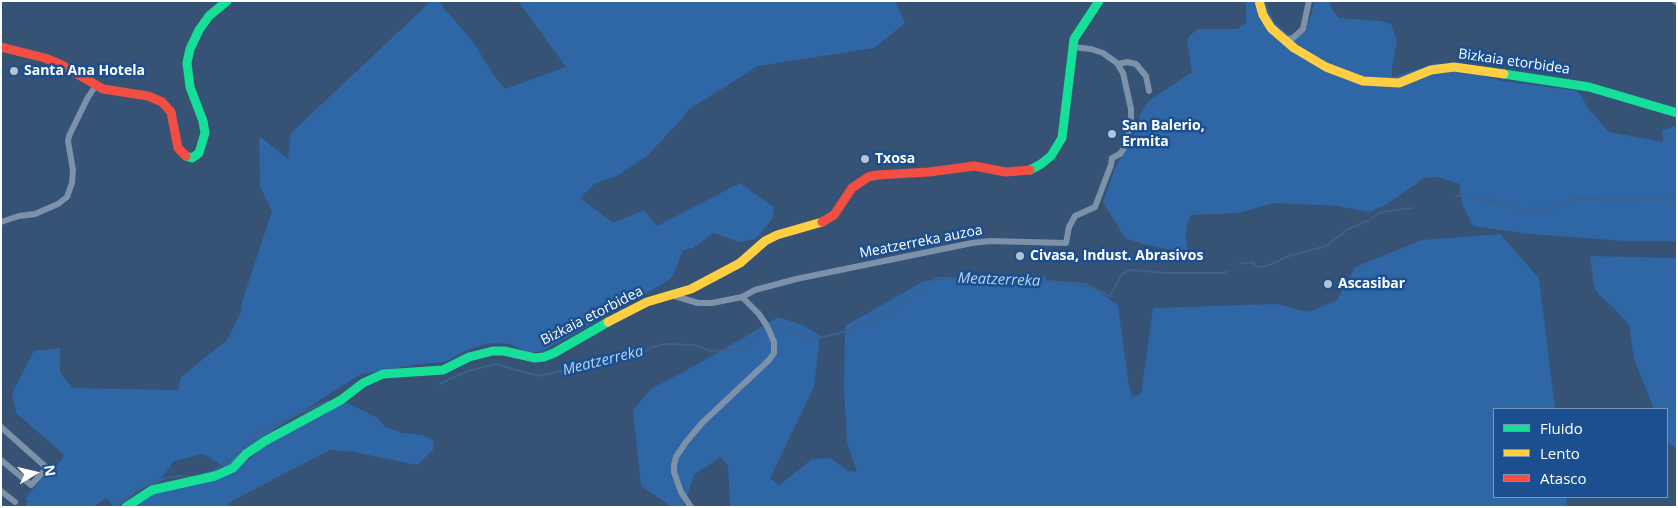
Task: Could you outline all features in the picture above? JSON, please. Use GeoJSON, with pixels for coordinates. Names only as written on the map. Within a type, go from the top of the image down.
{"type":"FeatureCollection","features":[{"type":"Feature","properties":{"kind":"street"},"geometry":{"type":"LineString","coordinates":[[1,47],[45,58],[112,92],[148,96],[162,102],[171,112],[180,152],[192,158],[199,153],[205,133],[203,121],[190,86],[187,63],[190,49],[199,30],[209,16],[227,1]]}},
{"type":"Feature","properties":{"kind":"street","name":"Bizkaia etorbidea"},"geometry":{"type":"LineString","coordinates":[[126,507],[152,490],[162,486],[209,477],[233,468],[246,454],[265,441],[341,400],[372,378],[392,372],[443,370],[469,357],[493,351],[504,351],[535,358],[554,353],[631,309],[691,288],[729,269],[777,235],[826,221],[834,215],[852,188],[868,177],[974,166],[1006,172],[1017,172],[1029,170],[1041,164],[1051,156],[1062,138],[1074,39],[1099,1]]}},
{"type":"Feature","properties":{"kind":"street","name":"Bizkaia etorbidea"},"geometry":{"type":"LineString","coordinates":[[1260,1],[1263,15],[1271,28],[1294,48],[1326,67],[1363,81],[1399,82],[1431,70],[1454,67],[1589,87],[1677,112]]}},
{"type":"Feature","properties":{"kind":"street"},"geometry":{"type":"LineString","coordinates":[[1286,40],[1297,35],[1303,29],[1309,1]]}},
{"type":"Feature","properties":{"kind":"street"},"geometry":{"type":"LineString","coordinates":[[1072,47],[1091,49],[1103,53],[1118,64],[1126,62],[1136,64],[1146,76],[1150,91]]}},
{"type":"Feature","properties":{"kind":"street","name":"Meatzerreka auzoa"},"geometry":{"type":"LineString","coordinates":[[670,295],[703,304],[742,298],[756,290],[784,282],[972,243],[990,241],[1066,243],[1068,227],[1075,216],[1095,207],[1112,165],[1112,158],[1120,154],[1126,145],[1131,109],[1123,73],[1118,64]]}},
{"type":"Feature","properties":{"kind":"street"},"geometry":{"type":"LineString","coordinates":[[1,222],[18,216],[35,214],[58,204],[67,197],[72,183],[73,170],[68,141],[69,136],[82,108],[96,85]]}},
{"type":"Feature","properties":{"kind":"street"},"geometry":{"type":"LineString","coordinates":[[690,507],[681,492],[674,472],[676,457],[702,423],[770,360],[774,353],[774,342],[767,326],[759,314],[742,298]]}},
{"type":"Feature","properties":{"kind":"street"},"geometry":{"type":"LineString","coordinates":[[1,427],[46,468],[31,486],[1,460]]}},
{"type":"Feature","properties":{"kind":"street"},"geometry":{"type":"LineString","coordinates":[[1,491],[15,502]]}},
{"type":"Feature","properties":{"kind":"shaded area"},"geometry":{"type":"Polygon","coordinates":[[[431,1],[438,1],[473,42],[495,77],[505,89],[566,67],[518,1],[895,1],[905,23],[874,48],[758,66],[688,110],[683,118],[647,156],[617,176],[594,184],[580,198],[613,223],[644,210],[657,226],[740,183],[774,207],[772,219],[756,239],[740,242],[713,233],[693,248],[683,250],[673,275],[666,282],[543,351],[529,353],[509,344],[490,343],[467,350],[445,362],[420,364],[361,374],[256,441],[226,468],[203,454],[174,461],[161,479],[144,486],[117,507],[114,507],[106,498],[94,507],[24,507],[28,502],[25,499],[45,474],[49,473],[60,462],[64,455],[16,413],[12,393],[34,351],[60,348],[60,372],[72,388],[178,390],[181,377],[227,340],[241,311],[242,302],[272,211],[260,187],[259,136],[288,159],[291,133],[431,1]]]}},
{"type":"Feature","properties":{"kind":"shaded area"},"geometry":{"type":"Polygon","coordinates":[[[1246,1],[1265,1],[1275,23],[1293,38],[1306,31],[1315,1],[1329,1],[1332,10],[1339,18],[1380,21],[1391,24],[1397,41],[1392,77],[1437,63],[1502,81],[1578,91],[1590,111],[1609,132],[1663,142],[1662,130],[1677,126],[1677,241],[1625,241],[1528,234],[1473,226],[1463,206],[1460,184],[1437,177],[1424,178],[1389,203],[1370,212],[1337,206],[1274,203],[1238,213],[1191,215],[1187,224],[1188,253],[1147,245],[1125,238],[1103,202],[1115,168],[1133,138],[1141,112],[1149,101],[1192,72],[1187,41],[1189,36],[1198,29],[1237,29],[1245,24],[1246,1]]]}},
{"type":"Feature","properties":{"kind":"shaded area"},"geometry":{"type":"Polygon","coordinates":[[[1500,234],[1539,278],[1555,408],[1493,408],[1493,498],[1566,498],[1567,507],[730,507],[728,466],[720,457],[694,475],[683,507],[672,507],[641,486],[633,410],[651,389],[707,359],[778,317],[800,324],[820,335],[814,387],[770,478],[779,485],[812,459],[830,458],[849,471],[857,472],[847,442],[844,390],[845,326],[924,281],[975,276],[1045,276],[1047,280],[1086,283],[1118,305],[1132,397],[1141,394],[1153,308],[1276,304],[1309,312],[1337,300],[1355,267],[1422,240],[1500,234]]]}},
{"type":"Feature","properties":{"kind":"shaded area"},"geometry":{"type":"Polygon","coordinates":[[[1590,256],[1677,258],[1677,449],[1668,443],[1668,408],[1654,408],[1634,359],[1629,325],[1599,295],[1594,286],[1590,256]]]}},
{"type":"Feature","properties":{"kind":"shaded area"},"geometry":{"type":"Polygon","coordinates":[[[345,402],[376,417],[384,426],[402,433],[422,435],[434,441],[433,450],[417,465],[354,452],[330,450],[228,503],[229,507],[132,507],[162,490],[223,475],[251,458],[265,444],[297,429],[345,402]]]}},
{"type":"Feature","properties":{"kind":"waterway","name":"Meatzerreka"},"geometry":{"type":"LineString","coordinates":[[1456,196],[1462,195],[1495,202],[1522,211],[1558,207],[1575,198],[1622,200],[1677,197]]}},
{"type":"Feature","properties":{"kind":"waterway","name":"Meatzerreka"},"geometry":{"type":"LineString","coordinates":[[1239,264],[1252,262],[1258,267],[1267,266],[1289,256],[1326,246],[1347,230],[1381,212],[1412,208]]}},
{"type":"Feature","properties":{"kind":"waterway","name":"Meatzerreka"},"geometry":{"type":"LineString","coordinates":[[772,326],[778,326],[813,339],[844,332],[887,313],[937,278],[1060,282],[1093,288],[1110,296],[1122,274],[1131,270],[1165,273],[1224,273],[1227,271]]}},
{"type":"Feature","properties":{"kind":"waterway","name":"Meatzerreka"},"geometry":{"type":"LineString","coordinates":[[439,384],[468,371],[496,364],[538,376],[609,360],[635,357],[652,347],[666,344],[695,345],[711,351],[745,349],[762,329]]}},
{"type":"Feature","properties":{"kind":"waterway","name":"Meatzerreka"},"geometry":{"type":"LineString","coordinates":[[203,474],[214,471],[241,450],[258,432],[328,401]]}},
{"type":"Feature","properties":{"kind":"waterway","name":"Meatzerreka"},"geometry":{"type":"LineString","coordinates":[[118,502],[144,487],[166,478],[193,477]]}},
{"type":"Feature","properties":{"kind":"traffic: fast"},"geometry":{"type":"LineString","coordinates":[[186,156],[192,158],[199,153],[205,133],[203,121],[190,87],[187,63],[190,49],[199,30],[209,16],[227,1]]}},
{"type":"Feature","properties":{"kind":"traffic: fast"},"geometry":{"type":"LineString","coordinates":[[1030,170],[1051,156],[1062,138],[1074,39],[1099,1]]}},
{"type":"Feature","properties":{"kind":"traffic: fast"},"geometry":{"type":"LineString","coordinates":[[1504,74],[1589,87],[1677,113]]}},
{"type":"Feature","properties":{"kind":"traffic: fast"},"geometry":{"type":"LineString","coordinates":[[126,507],[152,490],[215,476],[233,468],[246,454],[265,441],[341,400],[363,383],[383,374],[443,370],[469,357],[493,351],[504,351],[535,358],[544,357],[608,322]]}},
{"type":"Feature","properties":{"kind":"traffic: slow"},"geometry":{"type":"LineString","coordinates":[[1259,1],[1263,15],[1271,28],[1294,48],[1326,67],[1363,81],[1399,83],[1431,70],[1454,67],[1504,74]]}},
{"type":"Feature","properties":{"kind":"traffic: slow"},"geometry":{"type":"LineString","coordinates":[[608,322],[647,302],[691,289],[740,263],[765,241],[777,235],[822,222]]}},
{"type":"Feature","properties":{"kind":"traffic: jam"},"geometry":{"type":"LineString","coordinates":[[1,47],[45,58],[62,65],[103,89],[148,96],[162,102],[171,112],[178,148],[186,156]]}},
{"type":"Feature","properties":{"kind":"traffic: jam"},"geometry":{"type":"LineString","coordinates":[[822,222],[834,215],[852,188],[868,177],[974,166],[1006,172],[1030,170]]}},
{"type":"Feature","properties":{"kind":"place","name":"Santa Ana Hotela"},"geometry":{"type":"Point","coordinates":[14,71]}},
{"type":"Feature","properties":{"kind":"place","name":"San Balerio, Ermita"},"geometry":{"type":"Point","coordinates":[1112,134]}},
{"type":"Feature","properties":{"kind":"place","name":"Txosa"},"geometry":{"type":"Point","coordinates":[865,159]}},
{"type":"Feature","properties":{"kind":"place","name":"Civasa, Indust. Abrasivos"},"geometry":{"type":"Point","coordinates":[1020,256]}},
{"type":"Feature","properties":{"kind":"place","name":"Ascasibar"},"geometry":{"type":"Point","coordinates":[1328,284]}}]}
